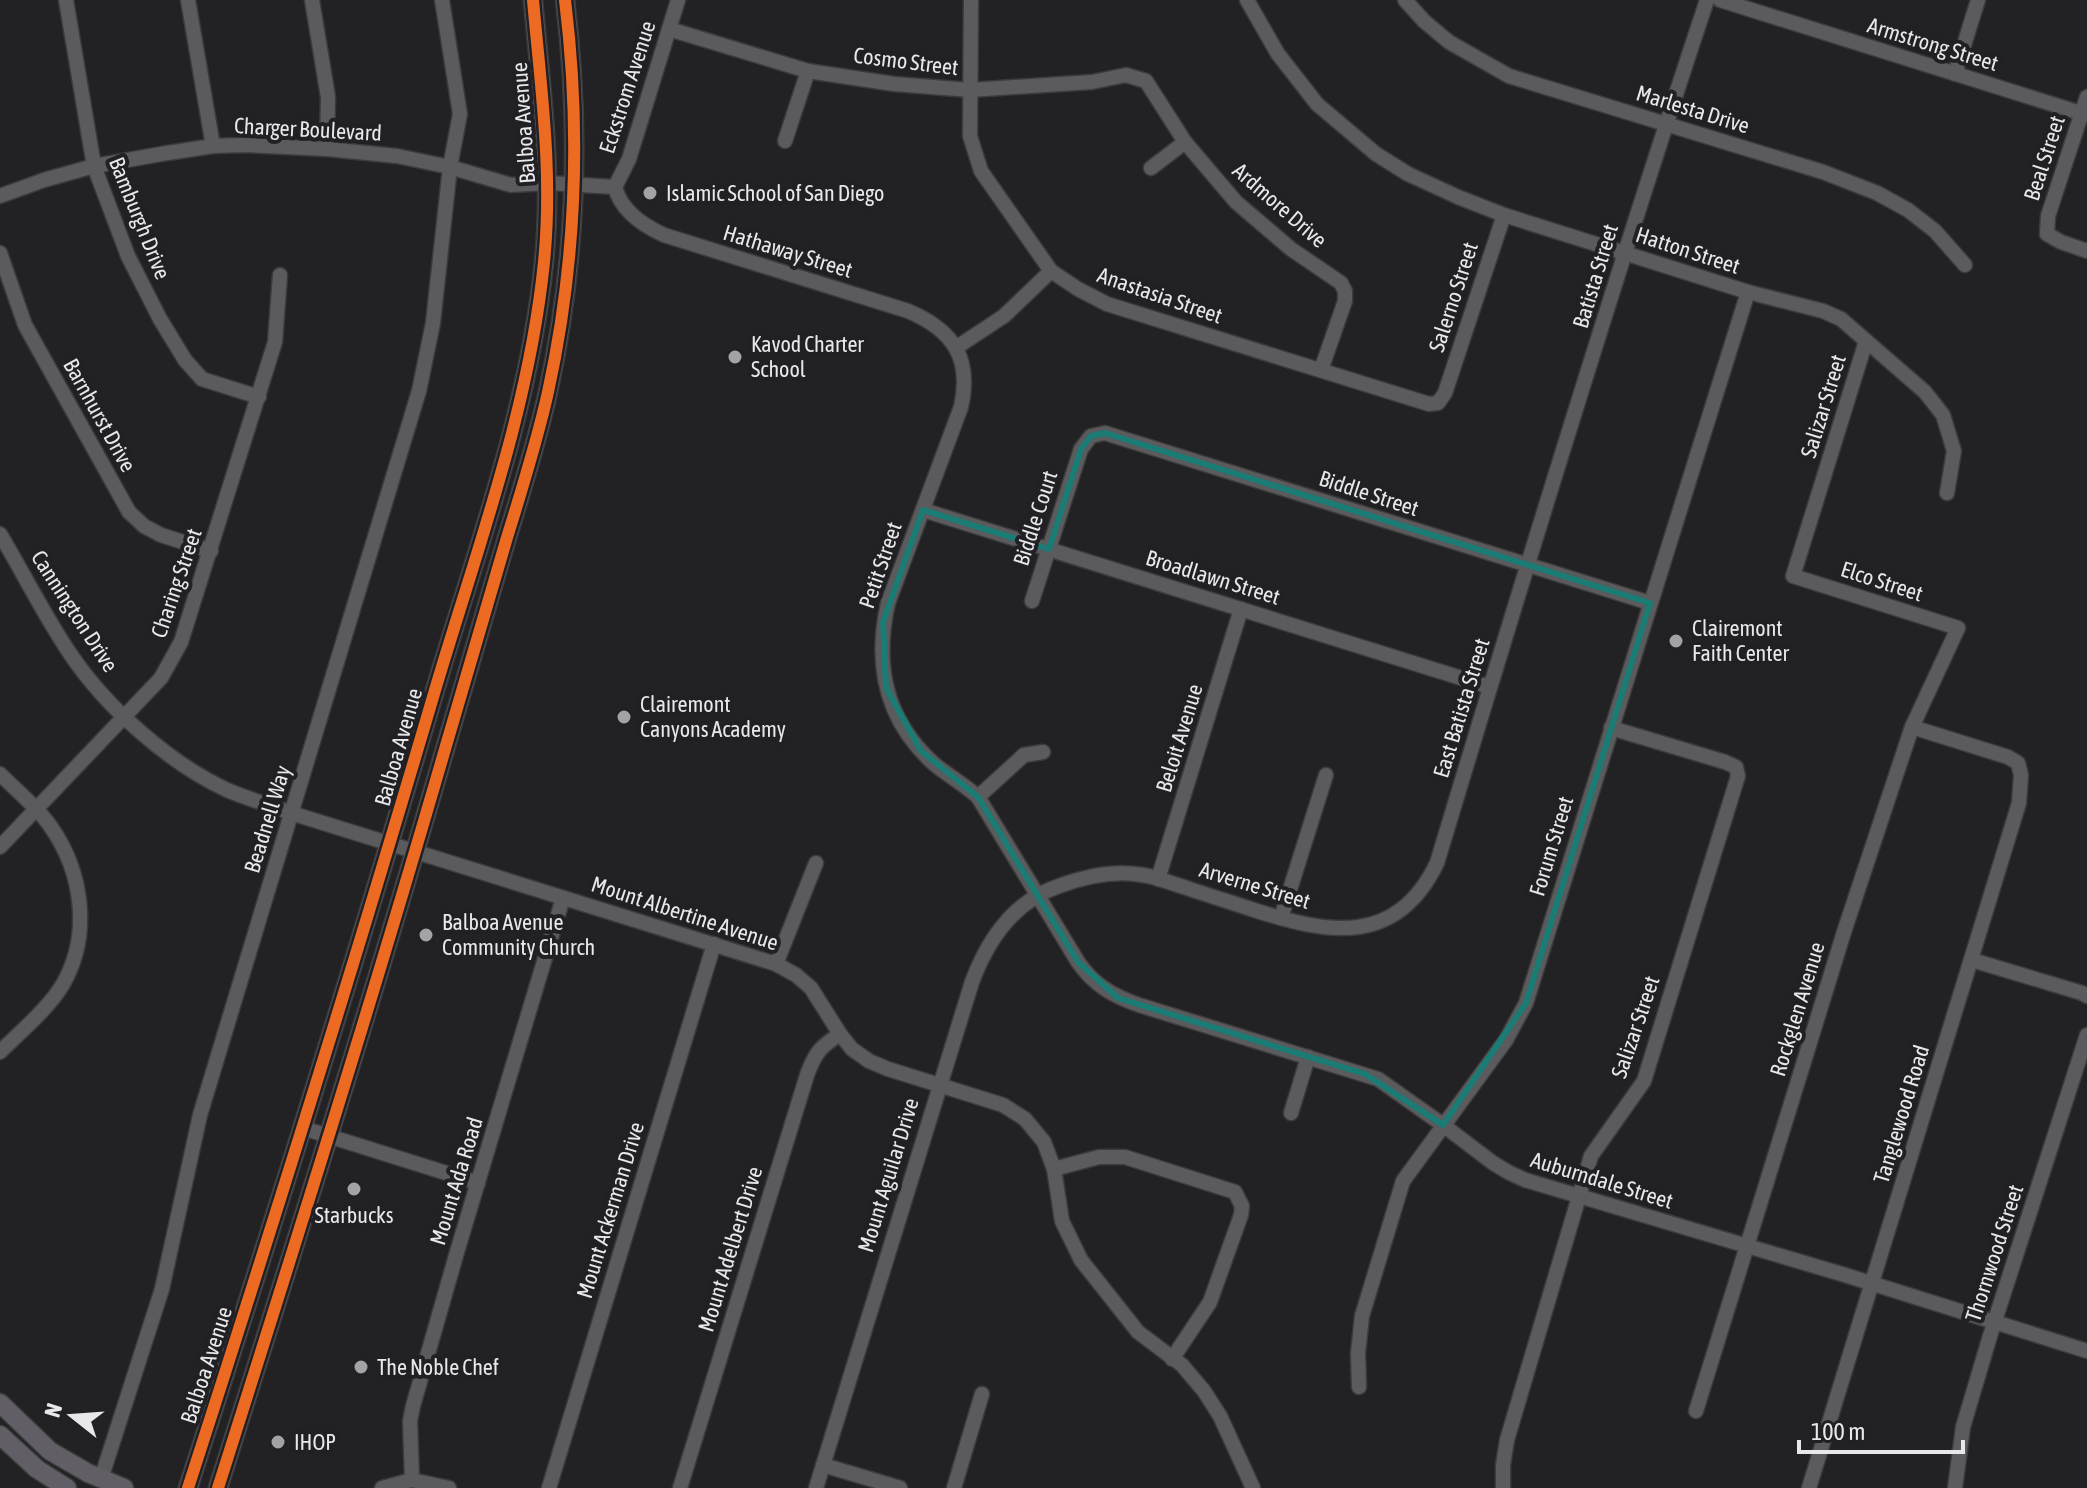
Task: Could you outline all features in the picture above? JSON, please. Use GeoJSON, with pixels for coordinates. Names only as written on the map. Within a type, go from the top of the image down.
{"type":"FeatureCollection","features":[{"type":"Feature","properties":{"kind":"main road","name":"Balboa Avenue"},"geometry":{"type":"LineString","coordinates":[[188,1488],[390,844],[522,395],[544,262],[548,183],[545,108],[533,0]]}},
{"type":"Feature","properties":{"kind":"main road","name":"Balboa Avenue"},"geometry":{"type":"LineString","coordinates":[[218,1488],[416,852],[548,393],[568,260],[574,184],[574,128],[565,0]]}},
{"type":"Feature","properties":{"kind":"main road"},"geometry":{"type":"LineString","coordinates":[[0,1403],[50,1451],[124,1488]]}},
{"type":"Feature","properties":{"kind":"main road"},"geometry":{"type":"LineString","coordinates":[[0,1435],[37,1469],[67,1488]]}},
{"type":"Feature","properties":{"kind":"street","name":"Bamburgh Drive"},"geometry":{"type":"LineString","coordinates":[[66,0],[94,166],[128,256],[160,319],[185,360],[202,379],[259,397]]}},
{"type":"Feature","properties":{"kind":"street"},"geometry":{"type":"LineString","coordinates":[[188,0],[213,146]]}},
{"type":"Feature","properties":{"kind":"street"},"geometry":{"type":"LineString","coordinates":[[312,0],[328,97],[327,149]]}},
{"type":"Feature","properties":{"kind":"street","name":"Beadnell Way"},"geometry":{"type":"LineString","coordinates":[[101,1479],[162,1289],[200,1115],[419,391],[435,311],[450,167],[460,114],[442,0]]}},
{"type":"Feature","properties":{"kind":"street","name":"Eckstrom Avenue"},"geometry":{"type":"LineString","coordinates":[[615,187],[629,159],[678,0]]}},
{"type":"Feature","properties":{"kind":"street","name":"Anastasia Street"},"geometry":{"type":"LineString","coordinates":[[971,0],[970,136],[981,171],[1051,271],[1107,304],[1429,404],[1438,403],[1445,393]]}},
{"type":"Feature","properties":{"kind":"street","name":"Hatton Street"},"geometry":{"type":"LineString","coordinates":[[1247,0],[1278,54],[1317,104],[1376,154],[1408,174],[1504,215],[1841,319],[1925,392],[1943,415],[1954,451],[1947,493]]}},
{"type":"Feature","properties":{"kind":"street","name":"Marlesta Drive"},"geometry":{"type":"LineString","coordinates":[[1405,0],[1449,42],[1509,76],[1823,172],[1877,193],[1908,210],[1935,231],[1965,265]]}},
{"type":"Feature","properties":{"kind":"street","name":"Batista Street"},"geometry":{"type":"LineString","coordinates":[[1527,566],[1707,0]]}},
{"type":"Feature","properties":{"kind":"street","name":"Armstrong Street"},"geometry":{"type":"LineString","coordinates":[[1720,0],[2084,114]]}},
{"type":"Feature","properties":{"kind":"street"},"geometry":{"type":"LineString","coordinates":[[1955,74],[1978,0]]}},
{"type":"Feature","properties":{"kind":"street","name":"Cosmo Street"},"geometry":{"type":"LineString","coordinates":[[669,29],[808,71],[894,84],[970,90],[1092,82],[1126,75],[1142,79]]}},
{"type":"Feature","properties":{"kind":"street"},"geometry":{"type":"LineString","coordinates":[[785,141],[808,71]]}},
{"type":"Feature","properties":{"kind":"street","name":"Ardmore Drive"},"geometry":{"type":"LineString","coordinates":[[1142,79],[1185,142],[1236,202],[1291,249],[1341,283],[1345,301],[1321,370]]}},
{"type":"Feature","properties":{"kind":"street","name":"Beal Street"},"geometry":{"type":"LineString","coordinates":[[2087,97],[2084,114],[2048,216],[2047,234],[2087,251]]}},
{"type":"Feature","properties":{"kind":"street"},"geometry":{"type":"LineString","coordinates":[[1151,168],[1185,142]]}},
{"type":"Feature","properties":{"kind":"street","name":"Charger Boulevard"},"geometry":{"type":"LineString","coordinates":[[0,196],[94,166],[213,146],[327,149],[397,156],[450,167],[511,185],[548,183],[615,187]]}},
{"type":"Feature","properties":{"kind":"street","name":"Hathaway Street"},"geometry":{"type":"LineString","coordinates":[[615,187],[624,207],[649,228],[908,311],[935,325],[957,347]]}},
{"type":"Feature","properties":{"kind":"street","name":"Salerno Street"},"geometry":{"type":"LineString","coordinates":[[1445,393],[1504,215]]}},
{"type":"Feature","properties":{"kind":"street","name":"Barnhurst Drive"},"geometry":{"type":"LineString","coordinates":[[0,253],[25,325],[129,512],[144,526],[161,535],[211,551]]}},
{"type":"Feature","properties":{"kind":"street"},"geometry":{"type":"LineString","coordinates":[[957,347],[1004,316],[1051,271]]}},
{"type":"Feature","properties":{"kind":"street","name":"Charing Street"},"geometry":{"type":"LineString","coordinates":[[0,847],[161,678],[181,642],[275,342],[280,275]]}},
{"type":"Feature","properties":{"kind":"street","name":"Forum Street"},"geometry":{"type":"LineString","coordinates":[[1359,1387],[1358,1353],[1362,1316],[1403,1181],[1506,1040],[1526,1003],[1748,292]]}},
{"type":"Feature","properties":{"kind":"street","name":"Salizar Street"},"geometry":{"type":"LineString","coordinates":[[1793,576],[1866,341]]}},
{"type":"Feature","properties":{"kind":"street","name":"Petit Street"},"geometry":{"type":"LineString","coordinates":[[957,347],[965,381],[961,407],[885,613],[883,675],[900,723],[937,766],[978,797],[1037,895]]}},
{"type":"Feature","properties":{"kind":"street","name":"Biddle Street"},"geometry":{"type":"LineString","coordinates":[[1081,449],[1091,436],[1105,433],[1650,603]]}},
{"type":"Feature","properties":{"kind":"street","name":"Biddle Court"},"geometry":{"type":"LineString","coordinates":[[1032,601],[1081,449]]}},
{"type":"Feature","properties":{"kind":"street","name":"Broadlawn Street"},"geometry":{"type":"LineString","coordinates":[[923,510],[1490,687]]}},
{"type":"Feature","properties":{"kind":"street","name":"Cannington Drive"},"geometry":{"type":"LineString","coordinates":[[0,534],[71,655],[123,716],[160,747],[228,790],[416,852]]}},
{"type":"Feature","properties":{"kind":"street","name":"East Batista Street"},"geometry":{"type":"LineString","coordinates":[[1437,863],[1527,566]]}},
{"type":"Feature","properties":{"kind":"street","name":"Elco Street"},"geometry":{"type":"LineString","coordinates":[[1793,576],[1958,628]]}},
{"type":"Feature","properties":{"kind":"street","name":"Beloit Avenue"},"geometry":{"type":"LineString","coordinates":[[1158,879],[1241,609]]}},
{"type":"Feature","properties":{"kind":"street","name":"Rockglen Avenue"},"geometry":{"type":"LineString","coordinates":[[1696,1411],[1844,932],[1912,727],[1958,628]]}},
{"type":"Feature","properties":{"kind":"street","name":"Tanglewood Road"},"geometry":{"type":"LineString","coordinates":[[1809,1488],[2019,803],[2021,775],[2018,763],[2008,757],[1912,727]]}},
{"type":"Feature","properties":{"kind":"street","name":"Salizar Street"},"geometry":{"type":"LineString","coordinates":[[1503,1488],[1507,1440],[1591,1156],[1644,1081],[1738,776],[1736,767],[1725,762],[1611,728]]}},
{"type":"Feature","properties":{"kind":"street"},"geometry":{"type":"LineString","coordinates":[[978,797],[1024,755],[1043,752]]}},
{"type":"Feature","properties":{"kind":"street"},"geometry":{"type":"LineString","coordinates":[[0,774],[51,825],[72,864],[81,903],[79,944],[63,984],[0,1052]]}},
{"type":"Feature","properties":{"kind":"street"},"geometry":{"type":"LineString","coordinates":[[1281,918],[1326,775]]}},
{"type":"Feature","properties":{"kind":"street","name":"Mount Albertine Avenue"},"geometry":{"type":"LineString","coordinates":[[416,852],[776,964],[811,988],[840,1034],[852,1049],[869,1061],[1003,1105],[1025,1119],[1044,1142],[1054,1169],[1062,1221],[1081,1260],[1138,1332],[1182,1365],[1204,1391],[1220,1416],[1253,1488]]}},
{"type":"Feature","properties":{"kind":"street"},"geometry":{"type":"LineString","coordinates":[[776,964],[816,863]]}},
{"type":"Feature","properties":{"kind":"street","name":"Arverne Street"},"geometry":{"type":"LineString","coordinates":[[1037,895],[1086,876],[1116,873],[1144,875],[1281,918],[1317,927],[1352,929],[1376,924],[1403,909],[1427,883],[1437,863]]}},
{"type":"Feature","properties":{"kind":"street","name":"Auburndale Street"},"geometry":{"type":"LineString","coordinates":[[1037,895],[1088,976],[1118,998],[1378,1079],[1508,1172],[1578,1197],[1872,1283],[2087,1351]]}},
{"type":"Feature","properties":{"kind":"street","name":"Mount Aguilar Drive"},"geometry":{"type":"LineString","coordinates":[[816,1488],[939,1084],[981,957],[1010,917],[1037,895]]}},
{"type":"Feature","properties":{"kind":"street","name":"Mount Ada Road"},"geometry":{"type":"LineString","coordinates":[[412,1480],[410,1421],[413,1406],[563,898]]}},
{"type":"Feature","properties":{"kind":"street","name":"Mount Ackerman Drive"},"geometry":{"type":"LineString","coordinates":[[549,1488],[714,944]]}},
{"type":"Feature","properties":{"kind":"street"},"geometry":{"type":"LineString","coordinates":[[1972,960],[2084,994]]}},
{"type":"Feature","properties":{"kind":"street","name":"Mount Adelbert Drive"},"geometry":{"type":"LineString","coordinates":[[680,1488],[814,1055],[825,1043],[840,1034]]}},
{"type":"Feature","properties":{"kind":"street","name":"Thornwood Street"},"geometry":{"type":"LineString","coordinates":[[1955,1488],[1963,1427],[2087,1035]]}},
{"type":"Feature","properties":{"kind":"street"},"geometry":{"type":"LineString","coordinates":[[1291,1113],[1308,1057]]}},
{"type":"Feature","properties":{"kind":"street"},"geometry":{"type":"LineString","coordinates":[[303,1128],[478,1183]]}},
{"type":"Feature","properties":{"kind":"street"},"geometry":{"type":"LineString","coordinates":[[1054,1169],[1099,1157],[1125,1157],[1235,1192],[1242,1206],[1241,1215],[1210,1302],[1172,1359]]}},
{"type":"Feature","properties":{"kind":"street"},"geometry":{"type":"LineString","coordinates":[[954,1488],[982,1394]]}},
{"type":"Feature","properties":{"kind":"street"},"geometry":{"type":"LineString","coordinates":[[823,1465],[900,1488]]}},
{"type":"Feature","properties":{"kind":"street"},"geometry":{"type":"LineString","coordinates":[[382,1488],[412,1480],[449,1488]]}},
{"type":"Feature","properties":{"kind":"highlighted area"},"geometry":{"type":"Polygon","coordinates":[[[1105,433],[1650,603],[1526,1003],[1443,1125],[1365,1074],[1118,998],[1078,962],[978,797],[921,751],[886,688],[883,622],[923,510],[1049,549],[1081,449],[1091,436],[1105,433]]]}},
{"type":"Feature","properties":{"kind":"cycle path"},"geometry":{"type":"LineString","coordinates":[[188,1488],[374,895],[499,482],[526,373],[544,262],[547,196],[545,131],[533,0]]}},
{"type":"Feature","properties":{"kind":"cycle path"},"geometry":{"type":"LineString","coordinates":[[218,1488],[389,940],[544,411],[565,295],[573,197],[573,98],[565,0]]}},
{"type":"Feature","properties":{"kind":"place","name":"Islamic School of San Diego"},"geometry":{"type":"Point","coordinates":[650,193]}},
{"type":"Feature","properties":{"kind":"place","name":"Kavod Charter School"},"geometry":{"type":"Point","coordinates":[735,357]}},
{"type":"Feature","properties":{"kind":"place","name":"Clairemont Faith Center"},"geometry":{"type":"Point","coordinates":[1676,641]}},
{"type":"Feature","properties":{"kind":"place","name":"Clairemont Canyons Academy"},"geometry":{"type":"Point","coordinates":[624,717]}},
{"type":"Feature","properties":{"kind":"place","name":"Balboa Avenue Community Church"},"geometry":{"type":"Point","coordinates":[426,935]}},
{"type":"Feature","properties":{"kind":"place","name":"Starbucks"},"geometry":{"type":"Point","coordinates":[354,1189]}},
{"type":"Feature","properties":{"kind":"place","name":"The Noble Chef"},"geometry":{"type":"Point","coordinates":[361,1367]}},
{"type":"Feature","properties":{"kind":"place","name":"IHOP"},"geometry":{"type":"Point","coordinates":[278,1442]}}]}
